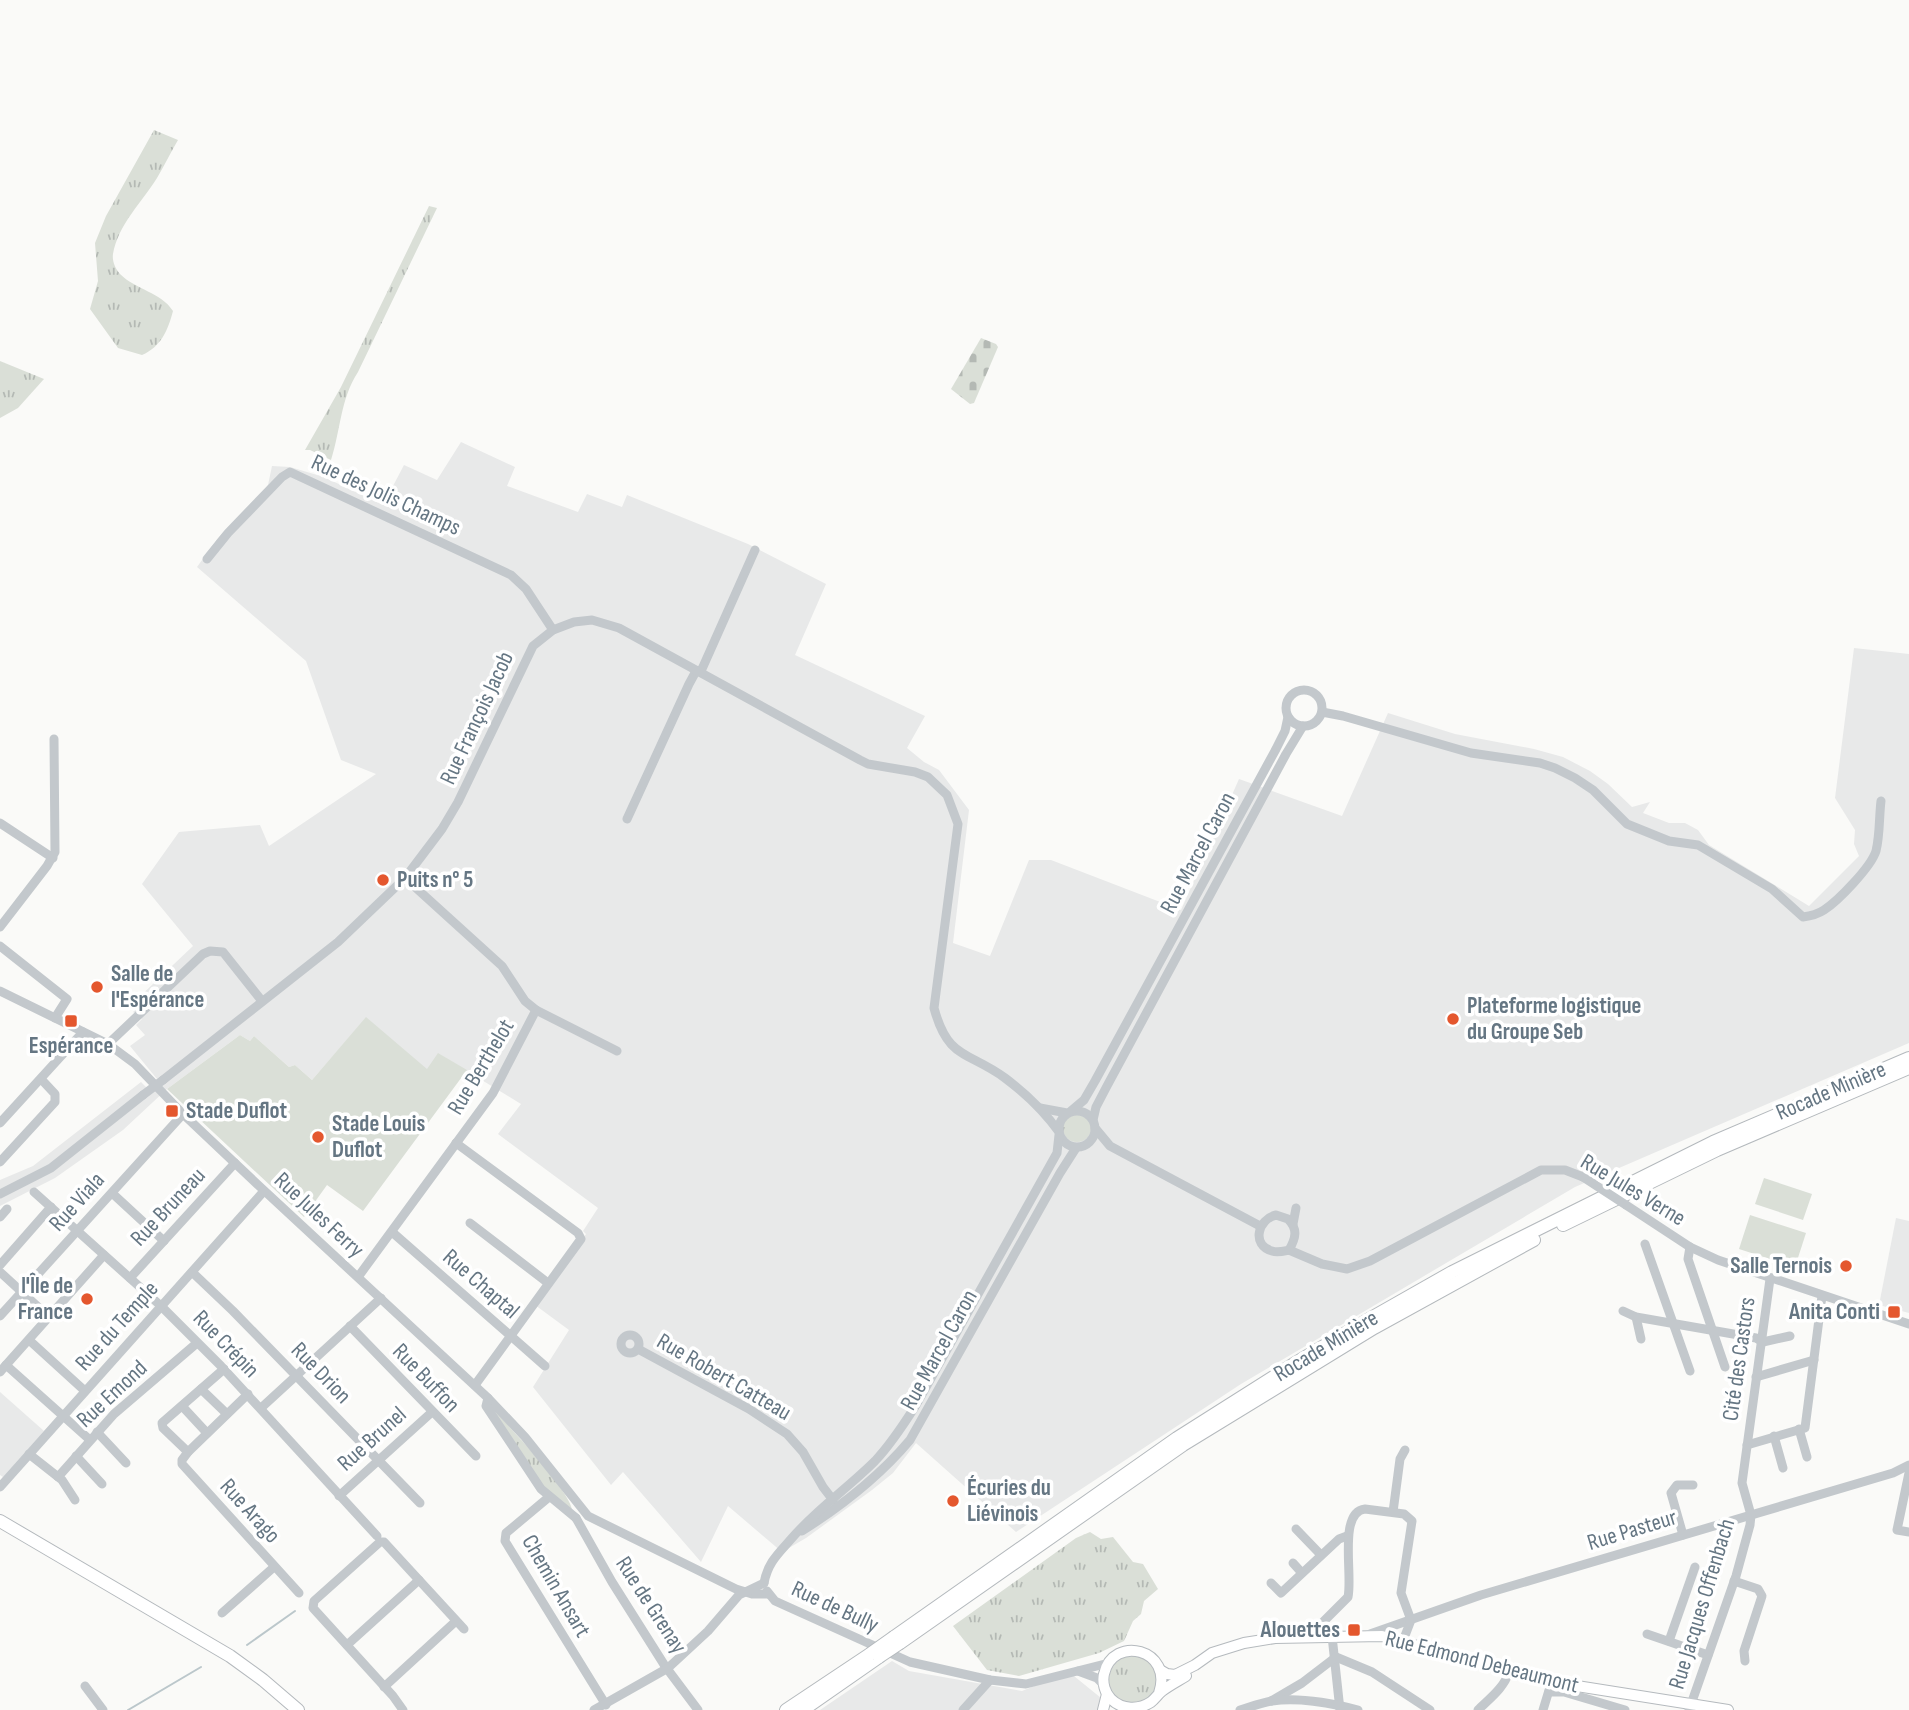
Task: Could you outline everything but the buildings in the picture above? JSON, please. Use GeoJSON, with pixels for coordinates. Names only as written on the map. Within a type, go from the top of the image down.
{"type":"FeatureCollection","features":[{"type":"Feature","properties":{"kind":"highway","name":"Rocade Minière"},"geometry":{"type":"LineString","coordinates":[[803,1710],[1177,1438],[1371,1318],[1452,1272],[1702,1147],[1909,1058]]}},
{"type":"Feature","properties":{"kind":"highway","name":"Rocade Minière"},"geometry":{"type":"LineString","coordinates":[[897,1640],[1183,1445],[1374,1328],[1544,1234],[1717,1150],[1909,1068]]}},
{"type":"Feature","properties":{"kind":"highway"},"geometry":{"type":"LineString","coordinates":[[0,1521],[230,1656],[298,1710]]}},
{"type":"Feature","properties":{"kind":"highway"},"geometry":{"type":"LineString","coordinates":[[0,1527],[227,1663],[286,1710]]}},
{"type":"Feature","properties":{"kind":"highway","name":"Rocade Minière"},"geometry":{"type":"LineString","coordinates":[[786,1710],[875,1656]]}},
{"type":"Feature","properties":{"kind":"main road","name":"Rue Edmond Debeaumont"},"geometry":{"type":"LineString","coordinates":[[1160,1670],[1175,1675],[1212,1653],[1244,1643],[1275,1638],[1368,1635],[1398,1639],[1550,1687],[1728,1710]]}},
{"type":"Feature","properties":{"kind":"main road"},"geometry":{"type":"LineString","coordinates":[[1159,1693],[1224,1649]]}},
{"type":"Feature","properties":{"kind":"main road"},"geometry":{"type":"LineString","coordinates":[[1102,1710],[1106,1690],[1104,1674],[1109,1662],[1121,1653],[1134,1651],[1153,1658],[1160,1670],[1159,1693],[1142,1707],[1124,1709],[1106,1690]]}},
{"type":"Feature","properties":{"kind":"street","name":"Rue des Jolis Champs"},"geometry":{"type":"LineString","coordinates":[[207,559],[228,533],[290,472],[511,575],[526,589],[553,630]]}},
{"type":"Feature","properties":{"kind":"street"},"geometry":{"type":"LineString","coordinates":[[627,819],[755,550]]}},
{"type":"Feature","properties":{"kind":"street","name":"Rue François Jacob"},"geometry":{"type":"LineString","coordinates":[[0,1194],[51,1168],[338,942],[405,878],[442,829],[458,802],[533,646],[553,630],[574,622],[592,620],[610,624],[860,761],[915,772],[935,782],[947,795],[958,827],[934,1007],[940,1028],[954,1048],[1004,1077],[1040,1108]]}},
{"type":"Feature","properties":{"kind":"street"},"geometry":{"type":"LineString","coordinates":[[1307,689],[1320,697],[1322,712],[1315,723],[1296,725],[1288,717],[1286,706],[1288,699],[1299,690],[1307,689]]}},
{"type":"Feature","properties":{"kind":"street"},"geometry":{"type":"LineString","coordinates":[[1322,712],[1471,753],[1539,763],[1555,768],[1593,790],[1627,824],[1669,841],[1698,845],[1772,889],[1803,916],[1822,912],[1831,906],[1869,864],[1875,854],[1881,801]]}},
{"type":"Feature","properties":{"kind":"street","name":"Rue Marcel Caron"},"geometry":{"type":"LineString","coordinates":[[1069,1112],[1084,1100],[1096,1081],[1276,749],[1285,731],[1288,717]]}},
{"type":"Feature","properties":{"kind":"street","name":"Rue Marcel Caron"},"geometry":{"type":"LineString","coordinates":[[1094,1124],[1096,1107],[1303,726]]}},
{"type":"Feature","properties":{"kind":"street"},"geometry":{"type":"LineString","coordinates":[[0,927],[53,858],[56,844],[54,740]]}},
{"type":"Feature","properties":{"kind":"street"},"geometry":{"type":"LineString","coordinates":[[0,822],[53,858]]}},
{"type":"Feature","properties":{"kind":"street"},"geometry":{"type":"LineString","coordinates":[[405,878],[502,966],[525,1001],[536,1010],[617,1051]]}},
{"type":"Feature","properties":{"kind":"street"},"geometry":{"type":"LineString","coordinates":[[0,946],[67,999],[55,1018]]}},
{"type":"Feature","properties":{"kind":"street"},"geometry":{"type":"LineString","coordinates":[[108,1044],[203,954],[210,951],[223,952],[262,1001]]}},
{"type":"Feature","properties":{"kind":"street","name":"Rue Jules Ferry"},"geometry":{"type":"LineString","coordinates":[[0,991],[108,1044],[128,1058],[264,1191],[475,1385],[525,1437],[580,1508]]}},
{"type":"Feature","properties":{"kind":"street","name":"Rue Berthelot"},"geometry":{"type":"LineString","coordinates":[[358,1278],[493,1093],[536,1010]]}},
{"type":"Feature","properties":{"kind":"street"},"geometry":{"type":"LineString","coordinates":[[0,1123],[83,1032]]}},
{"type":"Feature","properties":{"kind":"street"},"geometry":{"type":"LineString","coordinates":[[116,1036],[128,1058]]}},
{"type":"Feature","properties":{"kind":"street"},"geometry":{"type":"LineString","coordinates":[[0,1162],[55,1102],[55,1094],[41,1079]]}},
{"type":"Feature","properties":{"kind":"street"},"geometry":{"type":"LineString","coordinates":[[1040,1108],[1081,1111],[1110,1146]]}},
{"type":"Feature","properties":{"kind":"street"},"geometry":{"type":"LineString","coordinates":[[1040,1108],[1064,1143],[1076,1147],[1087,1144],[1110,1146],[1260,1226]]}},
{"type":"Feature","properties":{"kind":"street"},"geometry":{"type":"LineString","coordinates":[[1059,1134],[1060,1121],[1069,1112]]}},
{"type":"Feature","properties":{"kind":"street","name":"Rue Viala"},"geometry":{"type":"LineString","coordinates":[[0,1316],[183,1114]]}},
{"type":"Feature","properties":{"kind":"street"},"geometry":{"type":"LineString","coordinates":[[1087,1144],[1093,1137],[1094,1124]]}},
{"type":"Feature","properties":{"kind":"street","name":"Rue Marcel Caron"},"geometry":{"type":"LineString","coordinates":[[764,1583],[773,1558],[795,1532],[874,1462],[900,1431],[1056,1153],[1059,1134]]}},
{"type":"Feature","properties":{"kind":"street"},"geometry":{"type":"LineString","coordinates":[[456,1143],[578,1233],[581,1239],[475,1385]]}},
{"type":"Feature","properties":{"kind":"street","name":"Rue Marcel Caron"},"geometry":{"type":"LineString","coordinates":[[794,1535],[839,1507],[871,1481],[910,1440],[1076,1147]]}},
{"type":"Feature","properties":{"kind":"street","name":"Rue Bruneau"},"geometry":{"type":"LineString","coordinates":[[130,1278],[235,1163]]}},
{"type":"Feature","properties":{"kind":"street","name":"Rue Jules Verne"},"geometry":{"type":"LineString","coordinates":[[1292,1246],[1322,1264],[1347,1269],[1370,1261],[1541,1170],[1565,1170],[1583,1177],[1690,1247],[1718,1260],[1909,1324]]}},
{"type":"Feature","properties":{"kind":"street","name":"Rue du Temple"},"geometry":{"type":"LineString","coordinates":[[2,1480],[29,1454],[264,1191]]}},
{"type":"Feature","properties":{"kind":"street","name":"Rue Crépin"},"geometry":{"type":"LineString","coordinates":[[34,1192],[161,1306],[224,1368],[377,1536]]}},
{"type":"Feature","properties":{"kind":"street"},"geometry":{"type":"LineString","coordinates":[[112,1193],[164,1241]]}},
{"type":"Feature","properties":{"kind":"street"},"geometry":{"type":"LineString","coordinates":[[0,1265],[51,1207]]}},
{"type":"Feature","properties":{"kind":"street"},"geometry":{"type":"LineString","coordinates":[[0,1217],[7,1209]]}},
{"type":"Feature","properties":{"kind":"street"},"geometry":{"type":"LineString","coordinates":[[1283,1216],[1293,1224],[1295,1230],[1292,1246],[1278,1252],[1266,1249],[1259,1238],[1260,1226],[1270,1217],[1283,1216]]}},
{"type":"Feature","properties":{"kind":"street"},"geometry":{"type":"LineString","coordinates":[[470,1223],[548,1283]]}},
{"type":"Feature","properties":{"kind":"street","name":"Rue Chaptal"},"geometry":{"type":"LineString","coordinates":[[392,1232],[545,1366]]}},
{"type":"Feature","properties":{"kind":"street"},"geometry":{"type":"LineString","coordinates":[[1645,1244],[1689,1371]]}},
{"type":"Feature","properties":{"kind":"street"},"geometry":{"type":"LineString","coordinates":[[1690,1247],[1688,1259],[1725,1367]]}},
{"type":"Feature","properties":{"kind":"street"},"geometry":{"type":"LineString","coordinates":[[104,1255],[2,1369],[126,1463]]}},
{"type":"Feature","properties":{"kind":"street"},"geometry":{"type":"LineString","coordinates":[[0,1272],[49,1317]]}},
{"type":"Feature","properties":{"kind":"street","name":"Rue Drion"},"geometry":{"type":"LineString","coordinates":[[192,1272],[420,1503]]}},
{"type":"Feature","properties":{"kind":"street","name":"Cité des Castors"},"geometry":{"type":"LineString","coordinates":[[1751,1514],[1742,1488],[1770,1279]]}},
{"type":"Feature","properties":{"kind":"street"},"geometry":{"type":"LineString","coordinates":[[1747,1445],[1805,1428],[1822,1296]]}},
{"type":"Feature","properties":{"kind":"street"},"geometry":{"type":"LineString","coordinates":[[261,1408],[381,1298]]}},
{"type":"Feature","properties":{"kind":"street"},"geometry":{"type":"LineString","coordinates":[[1623,1311],[1636,1317],[1763,1342],[1790,1336]]}},
{"type":"Feature","properties":{"kind":"street"},"geometry":{"type":"LineString","coordinates":[[1636,1317],[1641,1339]]}},
{"type":"Feature","properties":{"kind":"street","name":"Rue Buffon"},"geometry":{"type":"LineString","coordinates":[[350,1326],[476,1456]]}},
{"type":"Feature","properties":{"kind":"street"},"geometry":{"type":"LineString","coordinates":[[29,1340],[85,1391]]}},
{"type":"Feature","properties":{"kind":"street","name":"Rue Emond"},"geometry":{"type":"LineString","coordinates":[[58,1477],[119,1410],[197,1343]]}},
{"type":"Feature","properties":{"kind":"street","name":"Rue Robert Catteau"},"geometry":{"type":"LineString","coordinates":[[638,1349],[749,1409],[786,1434],[803,1452],[839,1507]]}},
{"type":"Feature","properties":{"kind":"street"},"geometry":{"type":"LineString","coordinates":[[1756,1377],[1814,1360]]}},
{"type":"Feature","properties":{"kind":"street"},"geometry":{"type":"LineString","coordinates":[[224,1368],[162,1423],[163,1428],[188,1452],[248,1394]]}},
{"type":"Feature","properties":{"kind":"street"},"geometry":{"type":"LineString","coordinates":[[201,1389],[227,1414]]}},
{"type":"Feature","properties":{"kind":"street"},"geometry":{"type":"LineString","coordinates":[[488,1398],[486,1406],[541,1489],[576,1518],[580,1508]]}},
{"type":"Feature","properties":{"kind":"street"},"geometry":{"type":"LineString","coordinates":[[182,1406],[207,1433]]}},
{"type":"Feature","properties":{"kind":"street","name":"Rue Brunel"},"geometry":{"type":"LineString","coordinates":[[339,1496],[432,1412]]}},
{"type":"Feature","properties":{"kind":"street"},"geometry":{"type":"LineString","coordinates":[[1799,1429],[1807,1457]]}},
{"type":"Feature","properties":{"kind":"street"},"geometry":{"type":"LineString","coordinates":[[900,1431],[910,1440]]}},
{"type":"Feature","properties":{"kind":"street"},"geometry":{"type":"LineString","coordinates":[[1774,1436],[1783,1468]]}},
{"type":"Feature","properties":{"kind":"street"},"geometry":{"type":"LineString","coordinates":[[1393,1512],[1400,1459],[1405,1450]]}},
{"type":"Feature","properties":{"kind":"street","name":"Rue Arago"},"geometry":{"type":"LineString","coordinates":[[188,1452],[181,1460],[182,1464],[299,1593]]}},
{"type":"Feature","properties":{"kind":"street"},"geometry":{"type":"LineString","coordinates":[[29,1454],[58,1477],[75,1500]]}},
{"type":"Feature","properties":{"kind":"street"},"geometry":{"type":"LineString","coordinates":[[76,1456],[102,1484]]}},
{"type":"Feature","properties":{"kind":"street"},"geometry":{"type":"LineString","coordinates":[[1909,1468],[1897,1530],[1909,1532]]}},
{"type":"Feature","properties":{"kind":"street","name":"Rue Pasteur"},"geometry":{"type":"LineString","coordinates":[[1368,1635],[1481,1595],[1909,1468]]}},
{"type":"Feature","properties":{"kind":"street"},"geometry":{"type":"LineString","coordinates":[[1893,1473],[1903,1492]]}},
{"type":"Feature","properties":{"kind":"street"},"geometry":{"type":"LineString","coordinates":[[1683,1535],[1671,1493],[1677,1485],[1693,1485]]}},
{"type":"Feature","properties":{"kind":"street","name":"Chemin Ansart"},"geometry":{"type":"LineString","coordinates":[[549,1497],[506,1533],[505,1541],[606,1704]]}},
{"type":"Feature","properties":{"kind":"street","name":"Rue de Bully"},"geometry":{"type":"LineString","coordinates":[[580,1508],[588,1516],[736,1589],[752,1594],[768,1594],[775,1601],[910,1662],[990,1680],[1027,1684],[1109,1662]]}},
{"type":"Feature","properties":{"kind":"street"},"geometry":{"type":"LineString","coordinates":[[1317,1636],[1318,1626],[1348,1597],[1350,1546],[1347,1536],[1352,1516],[1361,1509],[1393,1512],[1407,1516],[1412,1521],[1401,1592],[1411,1620],[1398,1639]]}},
{"type":"Feature","properties":{"kind":"street","name":"Rue Jacques Offenbach"},"geometry":{"type":"LineString","coordinates":[[1690,1707],[1734,1581],[1751,1514]]}},
{"type":"Feature","properties":{"kind":"street","name":"Rue de Grenay"},"geometry":{"type":"LineString","coordinates":[[576,1518],[612,1582],[667,1668],[698,1710]]}},
{"type":"Feature","properties":{"kind":"street"},"geometry":{"type":"LineString","coordinates":[[1296,1529],[1321,1555]]}},
{"type":"Feature","properties":{"kind":"street"},"geometry":{"type":"LineString","coordinates":[[1271,1583],[1281,1593],[1339,1539],[1347,1536]]}},
{"type":"Feature","properties":{"kind":"street"},"geometry":{"type":"LineString","coordinates":[[403,1710],[313,1608],[314,1601],[380,1542],[386,1544],[464,1629]]}},
{"type":"Feature","properties":{"kind":"street"},"geometry":{"type":"LineString","coordinates":[[1293,1563],[1302,1573]]}},
{"type":"Feature","properties":{"kind":"street"},"geometry":{"type":"LineString","coordinates":[[222,1613],[274,1567]]}},
{"type":"Feature","properties":{"kind":"street"},"geometry":{"type":"LineString","coordinates":[[1669,1642],[1695,1567]]}},
{"type":"Feature","properties":{"kind":"street"},"geometry":{"type":"LineString","coordinates":[[347,1645],[419,1580]]}},
{"type":"Feature","properties":{"kind":"street"},"geometry":{"type":"LineString","coordinates":[[1734,1581],[1758,1589],[1762,1596],[1744,1651],[1745,1661]]}},
{"type":"Feature","properties":{"kind":"street"},"geometry":{"type":"LineString","coordinates":[[764,1583],[768,1594]]}},
{"type":"Feature","properties":{"kind":"street","name":"Rue de Bully"},"geometry":{"type":"LineString","coordinates":[[743,1591],[764,1583]]}},
{"type":"Feature","properties":{"kind":"street"},"geometry":{"type":"LineString","coordinates":[[594,1710],[667,1668],[702,1636],[743,1591]]}},
{"type":"Feature","properties":{"kind":"street"},"geometry":{"type":"LineString","coordinates":[[384,1686],[456,1621]]}},
{"type":"Feature","properties":{"kind":"street"},"geometry":{"type":"LineString","coordinates":[[1397,1625],[1398,1639]]}},
{"type":"Feature","properties":{"kind":"street"},"geometry":{"type":"LineString","coordinates":[[1647,1634],[1708,1655]]}},
{"type":"Feature","properties":{"kind":"street"},"geometry":{"type":"LineString","coordinates":[[1332,1636],[1340,1708]]}},
{"type":"Feature","properties":{"kind":"street"},"geometry":{"type":"LineString","coordinates":[[1240,1710],[1271,1701],[1302,1683],[1336,1657]]}},
{"type":"Feature","properties":{"kind":"street"},"geometry":{"type":"LineString","coordinates":[[1336,1657],[1373,1672],[1430,1710]]}},
{"type":"Feature","properties":{"kind":"street"},"geometry":{"type":"LineString","coordinates":[[1077,1670],[1097,1678],[1106,1690]]}},
{"type":"Feature","properties":{"kind":"street"},"geometry":{"type":"LineString","coordinates":[[1478,1710],[1500,1688],[1509,1672]]}},
{"type":"Feature","properties":{"kind":"street"},"geometry":{"type":"LineString","coordinates":[[963,1710],[990,1680]]}},
{"type":"Feature","properties":{"kind":"street"},"geometry":{"type":"LineString","coordinates":[[85,1686],[103,1710]]}},
{"type":"Feature","properties":{"kind":"street"},"geometry":{"type":"LineString","coordinates":[[1544,1710],[1550,1687],[1625,1710]]}},
{"type":"Feature","properties":{"kind":"street"},"geometry":{"type":"LineString","coordinates":[[1271,1701],[1297,1700],[1359,1710]]}},
{"type":"Feature","properties":{"kind":"shaded area"},"geometry":{"type":"Polygon","coordinates":[[[461,442],[515,467],[507,486],[578,512],[587,494],[622,507],[627,495],[748,544],[826,584],[795,655],[925,716],[907,748],[939,770],[969,810],[953,943],[990,956],[1029,860],[1051,860],[1181,910],[1239,779],[1342,816],[1388,713],[1455,734],[1563,757],[1608,784],[1632,807],[1650,802],[1643,813],[1669,823],[1685,823],[1698,830],[1709,845],[1809,906],[1859,856],[1854,844],[1855,830],[1835,798],[1854,648],[1909,654],[1909,1043],[1575,1187],[1241,1384],[1016,1532],[916,1443],[893,1473],[806,1538],[782,1552],[728,1506],[701,1562],[623,1472],[611,1485],[533,1387],[569,1330],[535,1305],[586,1234],[583,1231],[598,1208],[498,1134],[521,1104],[439,1054],[427,1070],[366,1018],[312,1080],[295,1065],[289,1067],[254,1036],[250,1041],[240,1035],[167,1089],[123,1130],[55,1178],[0,1206],[0,1180],[33,1166],[141,1082],[147,1088],[157,1079],[130,1046],[145,1035],[136,1025],[142,1019],[133,1012],[139,1006],[134,1002],[193,946],[142,884],[179,832],[260,825],[269,846],[376,774],[341,760],[306,661],[197,567],[218,538],[268,485],[272,466],[290,467],[324,477],[383,505],[404,465],[437,480],[461,442]]]}},
{"type":"Feature","properties":{"kind":"shaded area"},"geometry":{"type":"Polygon","coordinates":[[[1896,1218],[1909,1221],[1909,1313],[1879,1305],[1896,1218]]]}},
{"type":"Feature","properties":{"kind":"shaded area"},"geometry":{"type":"Polygon","coordinates":[[[0,1392],[44,1431],[3,1477],[0,1475],[0,1392]]]}},
{"type":"Feature","properties":{"kind":"shaded area"},"geometry":{"type":"Polygon","coordinates":[[[892,1661],[909,1671],[1022,1691],[1069,1672],[1106,1702],[1099,1710],[820,1710],[892,1661]]]}},
{"type":"Feature","properties":{"kind":"green space"},"geometry":{"type":"Polygon","coordinates":[[[154,130],[178,140],[157,178],[120,233],[113,257],[120,274],[162,299],[173,311],[163,337],[149,352],[142,355],[118,348],[90,309],[98,281],[95,243],[106,216],[154,130]]]}},
{"type":"Feature","properties":{"kind":"green space"},"geometry":{"type":"Polygon","coordinates":[[[429,206],[437,208],[348,393],[331,460],[305,450],[341,387],[429,206]]]}},
{"type":"Feature","properties":{"kind":"green space"},"geometry":{"type":"Polygon","coordinates":[[[981,338],[998,347],[974,403],[970,404],[951,389],[981,338]]]}},
{"type":"Feature","properties":{"kind":"green space"},"geometry":{"type":"Polygon","coordinates":[[[0,361],[44,379],[18,408],[0,418],[0,361]]]}},
{"type":"Feature","properties":{"kind":"green space","name":"Stade Louis Duflot"},"geometry":{"type":"Polygon","coordinates":[[[366,1017],[427,1069],[438,1053],[467,1070],[363,1211],[327,1185],[304,1217],[167,1089],[240,1035],[250,1041],[254,1036],[289,1067],[295,1065],[312,1080],[366,1017]]]}},
{"type":"Feature","properties":{"kind":"green space"},"geometry":{"type":"Polygon","coordinates":[[[1077,1114],[1087,1118],[1091,1128],[1087,1138],[1077,1142],[1067,1138],[1063,1128],[1067,1118],[1077,1114]]]}},
{"type":"Feature","properties":{"kind":"green space"},"geometry":{"type":"Polygon","coordinates":[[[1764,1178],[1812,1194],[1803,1220],[1755,1204],[1764,1178]]]}},
{"type":"Feature","properties":{"kind":"green space"},"geometry":{"type":"Polygon","coordinates":[[[1750,1215],[1806,1233],[1795,1267],[1739,1249],[1750,1215]]]}},
{"type":"Feature","properties":{"kind":"green space"},"geometry":{"type":"Polygon","coordinates":[[[492,1408],[561,1488],[572,1510],[542,1488],[492,1408]]]}},
{"type":"Feature","properties":{"kind":"green space"},"geometry":{"type":"Polygon","coordinates":[[[1090,1532],[1101,1539],[1113,1537],[1133,1562],[1143,1564],[1158,1589],[1144,1601],[1141,1614],[1133,1621],[1124,1641],[1099,1653],[1019,1676],[987,1670],[953,1626],[1076,1538],[1090,1532]]]}},
{"type":"Feature","properties":{"kind":"green space"},"geometry":{"type":"Polygon","coordinates":[[[1133,1656],[1150,1663],[1157,1680],[1150,1697],[1133,1704],[1116,1697],[1109,1680],[1116,1663],[1133,1656]]]}},
{"type":"Feature","properties":{"kind":"waterway"},"geometry":{"type":"LineString","coordinates":[[247,1645],[295,1611]]}},
{"type":"Feature","properties":{"kind":"waterway"},"geometry":{"type":"LineString","coordinates":[[128,1710],[201,1667]]}},
{"type":"Feature","properties":{"kind":"place","name":"Puits n° 5"},"geometry":{"type":"Point","coordinates":[383,880]}},
{"type":"Feature","properties":{"kind":"place","name":"Salle de l'Espérance"},"geometry":{"type":"Point","coordinates":[97,987]}},
{"type":"Feature","properties":{"kind":"place","name":"Plateforme logistique du Groupe Seb"},"geometry":{"type":"Point","coordinates":[1453,1019]}},
{"type":"Feature","properties":{"kind":"place","name":"Espérance"},"geometry":{"type":"Point","coordinates":[71,1021]}},
{"type":"Feature","properties":{"kind":"place","name":"Stade Duflot"},"geometry":{"type":"Point","coordinates":[172,1111]}},
{"type":"Feature","properties":{"kind":"place","name":"Stade Louis Duflot"},"geometry":{"type":"Point","coordinates":[318,1137]}},
{"type":"Feature","properties":{"kind":"place","name":"Salle Ternois"},"geometry":{"type":"Point","coordinates":[1846,1266]}},
{"type":"Feature","properties":{"kind":"place","name":"l'Île de France"},"geometry":{"type":"Point","coordinates":[87,1299]}},
{"type":"Feature","properties":{"kind":"place","name":"Anita Conti"},"geometry":{"type":"Point","coordinates":[1894,1312]}},
{"type":"Feature","properties":{"kind":"place","name":"Écuries du Liévinois"},"geometry":{"type":"Point","coordinates":[953,1501]}},
{"type":"Feature","properties":{"kind":"place","name":"Alouettes"},"geometry":{"type":"Point","coordinates":[1354,1630]}}]}
